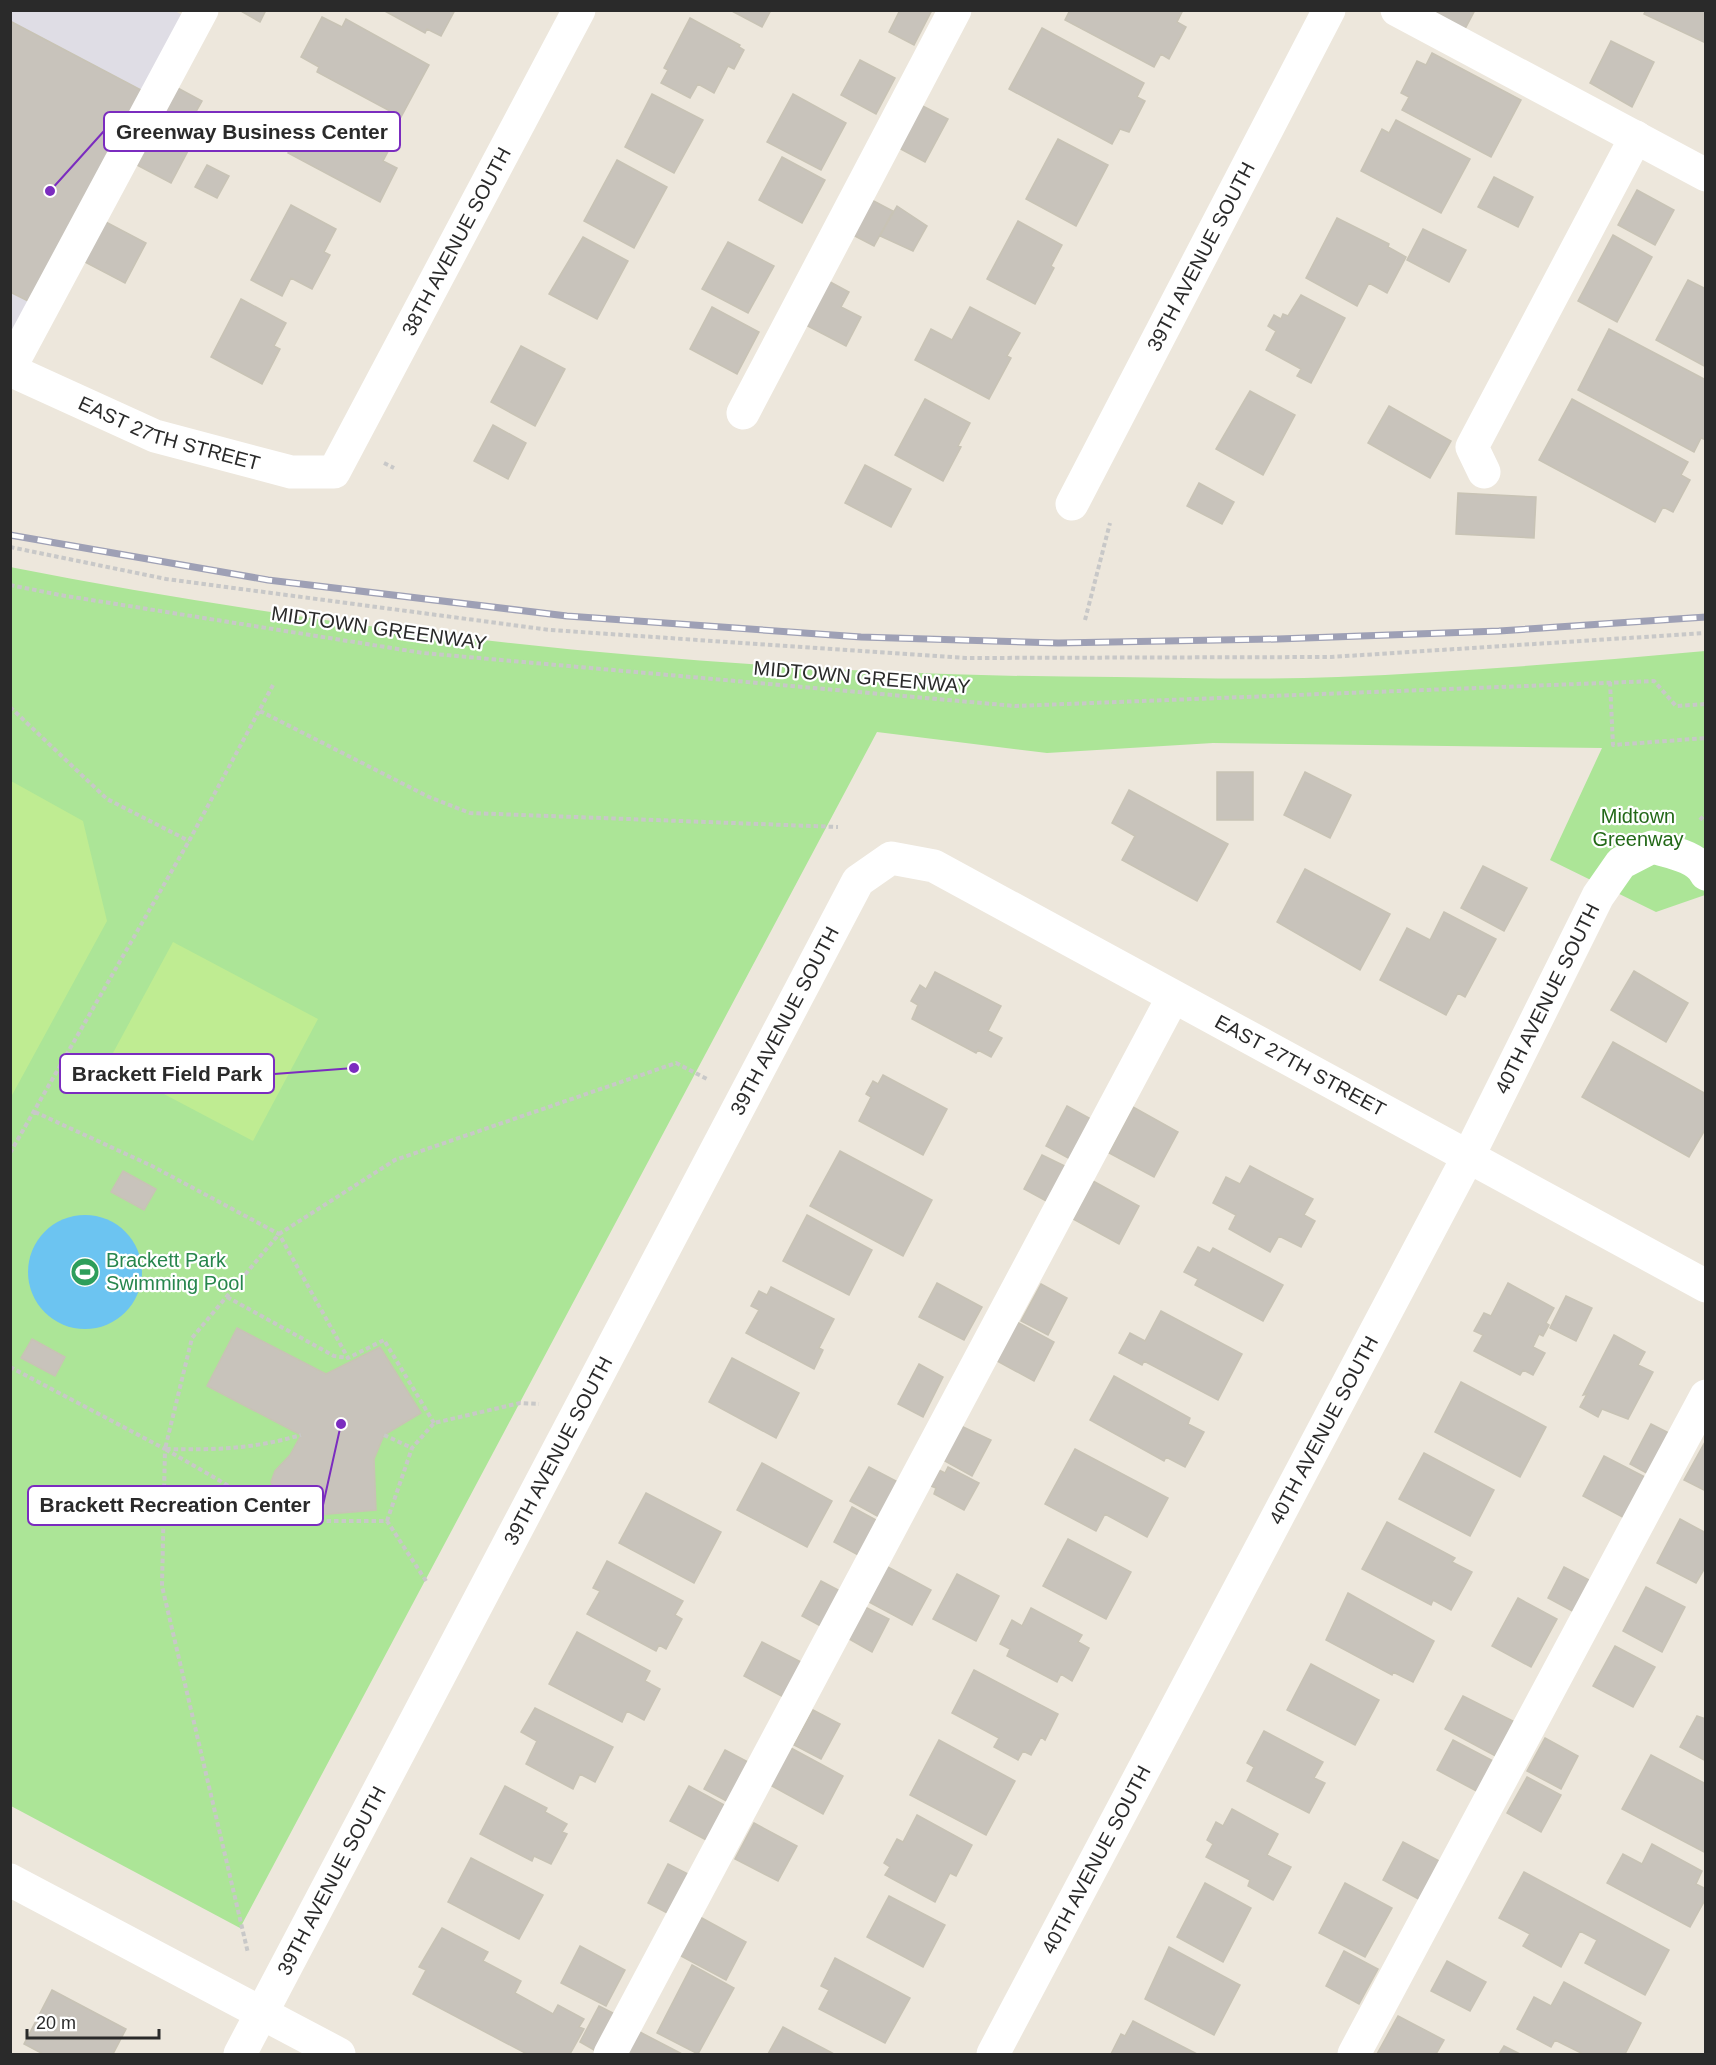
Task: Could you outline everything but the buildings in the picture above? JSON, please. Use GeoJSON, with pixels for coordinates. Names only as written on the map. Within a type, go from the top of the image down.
{"type":"FeatureCollection","features":[{"type":"Feature","properties":{"kind":"street"},"geometry":{"type":"LineString","coordinates":[[10,369],[202,10]]}},
{"type":"Feature","properties":{"kind":"street","name":"38TH AVENUE SOUTH"},"geometry":{"type":"LineString","coordinates":[[334,472],[579,10]]}},
{"type":"Feature","properties":{"kind":"street"},"geometry":{"type":"LineString","coordinates":[[743,412],[955,10]]}},
{"type":"Feature","properties":{"kind":"street","name":"39TH AVENUE SOUTH"},"geometry":{"type":"LineString","coordinates":[[1072,504],[1329,10]]}},
{"type":"Feature","properties":{"kind":"street"},"geometry":{"type":"LineString","coordinates":[[1397,10],[1706,175]]}},
{"type":"Feature","properties":{"kind":"street"},"geometry":{"type":"LineString","coordinates":[[1484,472],[1472,447],[1636,137]]}},
{"type":"Feature","properties":{"kind":"street","name":"EAST 27TH STREET"},"geometry":{"type":"LineString","coordinates":[[10,369],[155,435],[291,472],[334,472]]}},
{"type":"Feature","properties":{"kind":"street","name":"40TH AVENUE SOUTH"},"geometry":{"type":"LineString","coordinates":[[993,2055],[1468,1157],[1598,896],[1621,863],[1652,847],[1694,865]]}},
{"type":"Feature","properties":{"kind":"street","name":"EAST 27TH STREET"},"geometry":{"type":"LineString","coordinates":[[891,858],[934,867],[1706,1286]]}},
{"type":"Feature","properties":{"kind":"street","name":"39TH AVENUE SOUTH"},"geometry":{"type":"LineString","coordinates":[[240,2055],[746,1099],[858,881],[891,858]]}},
{"type":"Feature","properties":{"kind":"street"},"geometry":{"type":"LineString","coordinates":[[610,2055],[1173,997]]}},
{"type":"Feature","properties":{"kind":"street"},"geometry":{"type":"LineString","coordinates":[[1354,2055],[1706,1396]]}},
{"type":"Feature","properties":{"kind":"street"},"geometry":{"type":"LineString","coordinates":[[10,1880],[339,2055]]}},
{"type":"Feature","properties":{"kind":"path"},"geometry":{"type":"LineString","coordinates":[[1085,620],[1106,530],[1111,521]]}},
{"type":"Feature","properties":{"kind":"path"},"geometry":{"type":"LineString","coordinates":[[10,547],[166,579],[550,630],[966,658],[1331,657],[1706,633]]}},
{"type":"Feature","properties":{"kind":"path","name":"MIDTOWN GREENWAY"},"geometry":{"type":"LineString","coordinates":[[10,585],[423,653],[1015,706],[1654,681],[1676,706],[1706,704]]}},
{"type":"Feature","properties":{"kind":"path"},"geometry":{"type":"LineString","coordinates":[[1610,682],[1613,746],[1706,738]]}},
{"type":"Feature","properties":{"kind":"path"},"geometry":{"type":"LineString","coordinates":[[10,1153],[189,841],[273,685]]}},
{"type":"Feature","properties":{"kind":"path"},"geometry":{"type":"LineString","coordinates":[[10,707],[107,800],[189,841]]}},
{"type":"Feature","properties":{"kind":"path"},"geometry":{"type":"LineString","coordinates":[[261,711],[429,797],[470,813],[838,827]]}},
{"type":"Feature","properties":{"kind":"path"},"geometry":{"type":"LineString","coordinates":[[1700,820],[1706,813]]}},
{"type":"Feature","properties":{"kind":"path"},"geometry":{"type":"LineString","coordinates":[[248,1957],[162,1586],[165,1449],[192,1338],[279,1234],[395,1160],[676,1063],[746,1099]]}},
{"type":"Feature","properties":{"kind":"path"},"geometry":{"type":"LineString","coordinates":[[35,1112],[152,1166],[279,1234],[348,1358]]}},
{"type":"Feature","properties":{"kind":"path"},"geometry":{"type":"LineString","coordinates":[[227,1297],[334,1356],[348,1358],[384,1340],[434,1423]]}},
{"type":"Feature","properties":{"kind":"path"},"geometry":{"type":"LineString","coordinates":[[10,1367],[165,1449],[289,1521],[387,1521]]}},
{"type":"Feature","properties":{"kind":"path"},"geometry":{"type":"LineString","coordinates":[[387,1521],[412,1449],[434,1423],[520,1403],[583,1408]]}},
{"type":"Feature","properties":{"kind":"path"},"geometry":{"type":"LineString","coordinates":[[165,1449],[213,1450],[264,1446],[302,1435]]}},
{"type":"Feature","properties":{"kind":"path"},"geometry":{"type":"LineString","coordinates":[[384,1435],[412,1449]]}},
{"type":"Feature","properties":{"kind":"path"},"geometry":{"type":"LineString","coordinates":[[387,1521],[426,1581]]}},
{"type":"Feature","properties":{"kind":"shaded area"},"geometry":{"type":"Polygon","coordinates":[[[173,10],[188,18],[24,335],[11,328],[11,11],[173,10]]]}},
{"type":"Feature","properties":{"kind":"green space","name":"Midtown Greenway"},"geometry":{"type":"Polygon","coordinates":[[[10,567],[284,614],[422,633],[560,648],[838,669],[977,675],[1311,678],[1568,663],[1705,651],[1705,895],[1656,912],[1550,860],[1602,748],[1213,743],[1047,753],[877,732],[240,1928],[11,1806],[10,567]]]}},
{"type":"Feature","properties":{"kind":"green space"},"geometry":{"type":"Polygon","coordinates":[[[11,781],[83,821],[107,921],[11,1097],[11,781]]]}},
{"type":"Feature","properties":{"kind":"green space"},"geometry":{"type":"Polygon","coordinates":[[[173,942],[318,1019],[253,1141],[107,1064],[173,942]]]}},
{"type":"Feature","properties":{"kind":"water","name":"Brackett Park Swimming Pool"},"geometry":{"type":"Polygon","coordinates":[[[85,1215],[107,1220],[125,1232],[137,1250],[142,1272],[137,1294],[125,1312],[107,1324],[85,1329],[63,1324],[45,1312],[33,1294],[28,1272],[33,1250],[45,1232],[63,1220],[85,1215]]]}},
{"type":"Feature","properties":{"kind":"railway"},"geometry":{"type":"LineString","coordinates":[[10,535],[268,580],[567,616],[861,637],[1058,643],[1278,639],[1499,631],[1706,617]]}},
{"type":"Feature","properties":{"kind":"place","name":"Greenway Business Center"},"geometry":{"type":"Point","coordinates":[50,191]}},
{"type":"Feature","properties":{"kind":"place","name":"Brackett Field Park"},"geometry":{"type":"Point","coordinates":[354,1068]}},
{"type":"Feature","properties":{"kind":"place","name":"Brackett Park Swimming Pool"},"geometry":{"type":"Point","coordinates":[85,1272]}},
{"type":"Feature","properties":{"kind":"place","name":"Brackett Recreation Center"},"geometry":{"type":"Point","coordinates":[341,1424]}}]}
